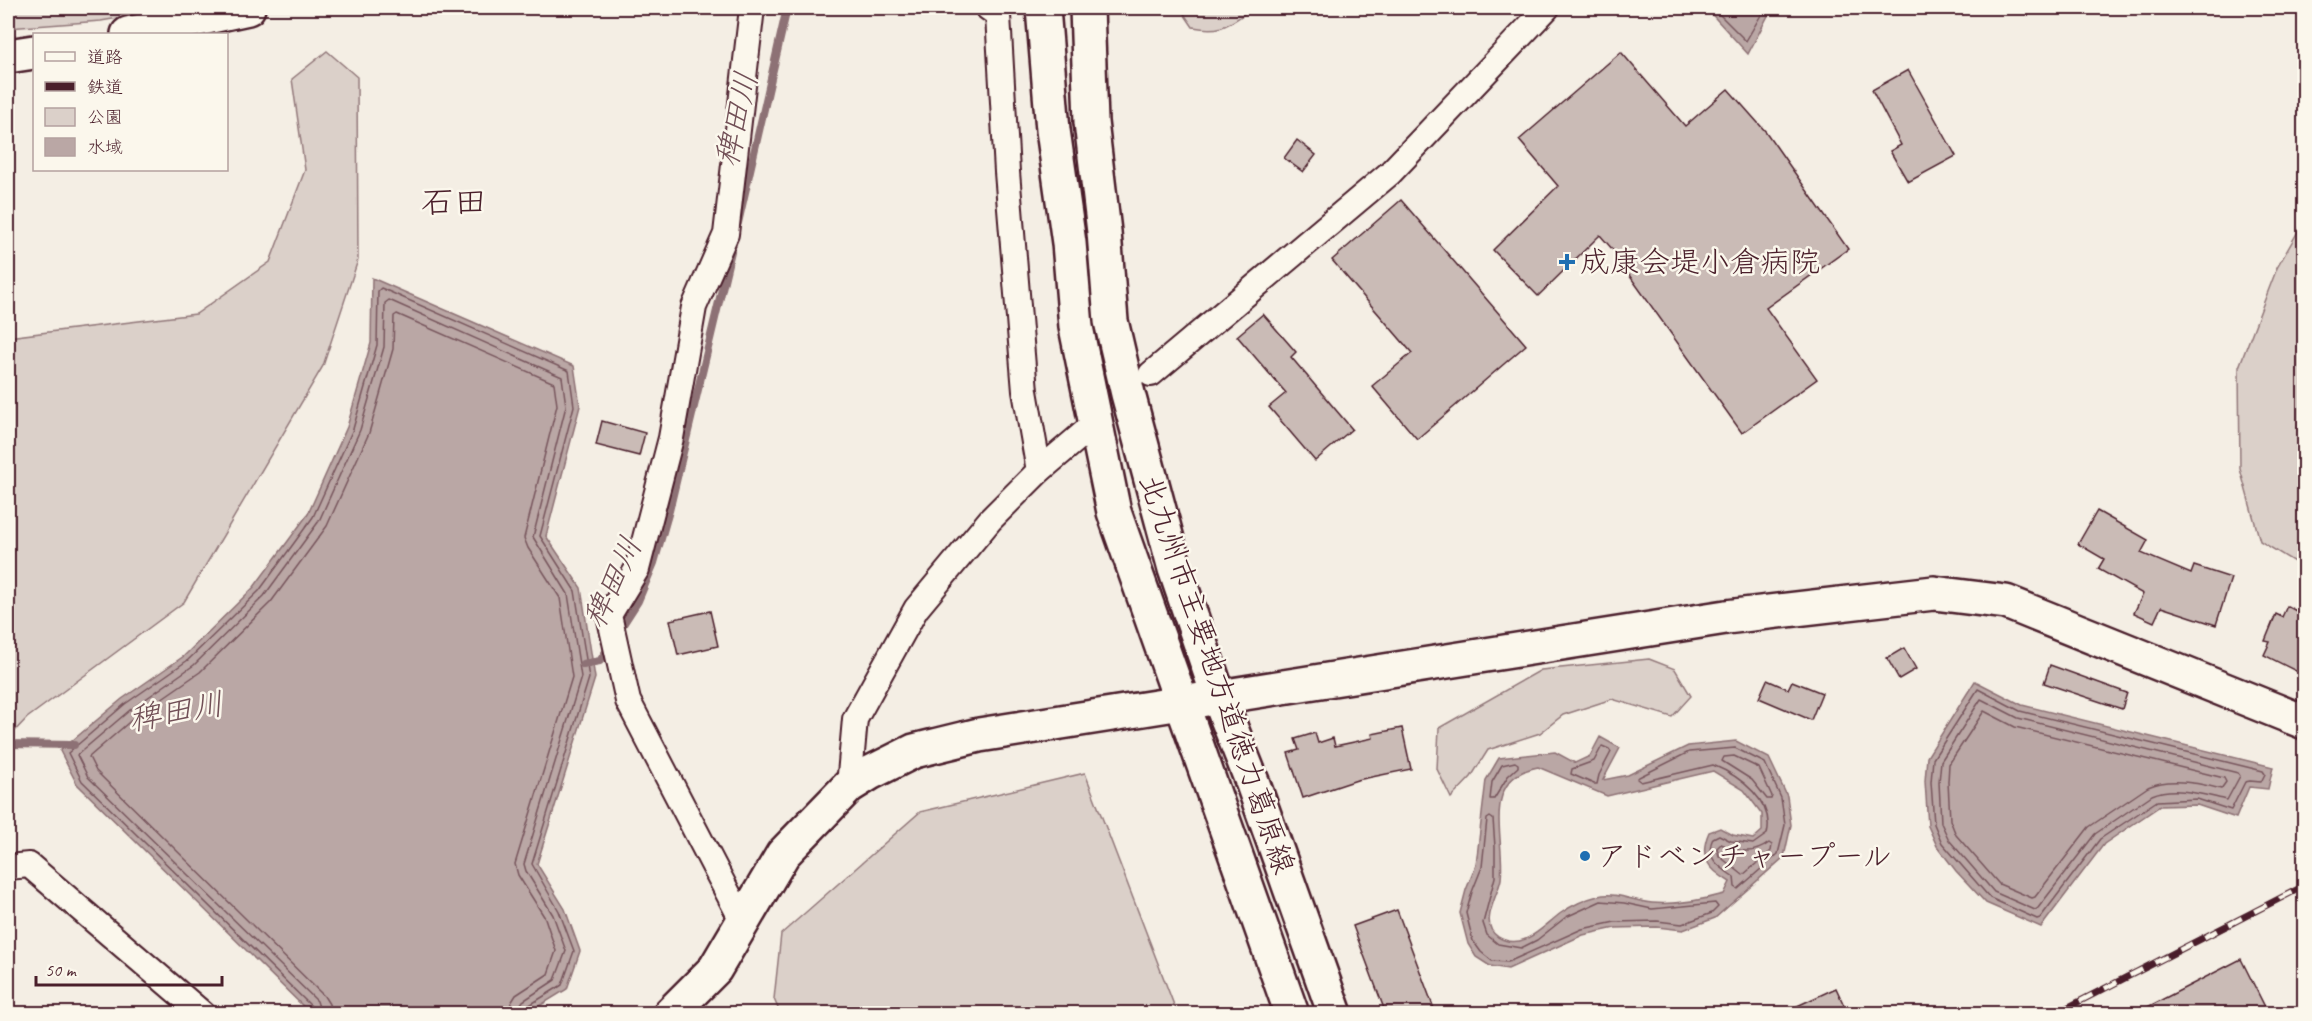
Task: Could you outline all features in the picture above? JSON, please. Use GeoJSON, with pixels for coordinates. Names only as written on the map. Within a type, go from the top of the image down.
{"type":"FeatureCollection","features":[{"type":"Feature","properties":{"kind":"main road"},"geometry":{"type":"LineString","coordinates":[[133,33],[248,8]]}},
{"type":"Feature","properties":{"kind":"main road","name":"北九州市主要地方道徳力葛原線"},"geometry":{"type":"LineString","coordinates":[[1042,8],[1053,130],[1069,243],[1076,327],[1114,512],[1180,704],[1292,1014]]}},
{"type":"Feature","properties":{"kind":"main road","name":"北九州市主要地方道徳力葛原線"},"geometry":{"type":"LineString","coordinates":[[1087,8],[1091,122],[1112,321],[1145,462],[1175,569],[1219,698],[1253,784],[1335,1014]]}},
{"type":"Feature","properties":{"kind":"main road"},"geometry":{"type":"LineString","coordinates":[[8,56],[33,52]]}},
{"type":"Feature","properties":{"kind":"main road"},"geometry":{"type":"LineString","coordinates":[[670,1014],[715,969],[783,854],[849,786],[870,772],[914,751],[979,735],[1726,617],[1934,593],[2007,602],[2304,722]]}},
{"type":"Feature","properties":{"kind":"street"},"geometry":{"type":"LineString","coordinates":[[744,922],[628,701],[609,615],[637,569],[671,438],[694,308],[726,234],[752,8]]}},
{"type":"Feature","properties":{"kind":"street"},"geometry":{"type":"LineString","coordinates":[[988,8],[998,15],[1006,172],[1025,391],[1040,471]]}},
{"type":"Feature","properties":{"kind":"street"},"geometry":{"type":"LineString","coordinates":[[1151,374],[1390,173],[1547,8]]}},
{"type":"Feature","properties":{"kind":"street"},"geometry":{"type":"LineString","coordinates":[[849,786],[855,719],[916,609],[990,520],[1040,471],[1085,432]]}},
{"type":"Feature","properties":{"kind":"street"},"geometry":{"type":"LineString","coordinates":[[8,867],[29,865],[203,1014]]}},
{"type":"Feature","properties":{"kind":"green space"},"geometry":{"type":"Polygon","coordinates":[[[8,8],[176,8],[101,21],[8,28],[8,8]]]}},
{"type":"Feature","properties":{"kind":"green space"},"geometry":{"type":"Polygon","coordinates":[[[1180,8],[1253,8],[1226,26],[1203,29],[1193,27],[1180,8]]]}},
{"type":"Feature","properties":{"kind":"green space"},"geometry":{"type":"Polygon","coordinates":[[[327,51],[357,77],[358,260],[323,366],[184,602],[27,718],[8,738],[8,337],[196,314],[270,262],[305,170],[292,79],[327,51]]]}},
{"type":"Feature","properties":{"kind":"green space"},"geometry":{"type":"Polygon","coordinates":[[[2304,221],[2304,568],[2260,541],[2240,469],[2239,367],[2277,268],[2304,221]]]}},
{"type":"Feature","properties":{"kind":"green space"},"geometry":{"type":"Polygon","coordinates":[[[1649,659],[1675,669],[1691,696],[1672,717],[1612,699],[1563,715],[1540,733],[1488,750],[1471,777],[1451,798],[1437,769],[1439,728],[1541,670],[1649,659]]]}},
{"type":"Feature","properties":{"kind":"green space"},"geometry":{"type":"Polygon","coordinates":[[[1085,773],[1177,1013],[780,1013],[774,999],[781,934],[920,812],[1085,773]]]}},
{"type":"Feature","properties":{"kind":"water"},"geometry":{"type":"Polygon","coordinates":[[[1706,8],[1772,8],[1748,54],[1706,8]]]}},
{"type":"Feature","properties":{"kind":"water"},"geometry":{"type":"Polygon","coordinates":[[[372,278],[574,366],[580,406],[546,536],[581,588],[595,678],[537,864],[565,909],[580,951],[567,989],[528,1013],[310,1013],[77,784],[60,751],[122,699],[184,656],[254,587],[308,514],[347,427],[371,343],[372,278]]]}},
{"type":"Feature","properties":{"kind":"water"},"geometry":{"type":"Polygon","coordinates":[[[1975,681],[2022,705],[2273,767],[2268,789],[2249,787],[2236,818],[2197,805],[2160,806],[2104,844],[2041,927],[1986,903],[1956,871],[1937,846],[1928,826],[1925,781],[1927,757],[1975,681]]]}},
{"type":"Feature","properties":{"kind":"water"},"geometry":{"type":"Polygon","coordinates":[[[1600,737],[1620,748],[1603,780],[1628,775],[1688,746],[1736,741],[1769,758],[1787,796],[1791,825],[1784,857],[1715,918],[1683,930],[1657,927],[1615,928],[1583,935],[1508,969],[1490,966],[1476,957],[1468,944],[1460,913],[1476,865],[1486,780],[1499,758],[1555,752],[1575,763],[1590,756],[1600,737]],[[1538,767],[1520,773],[1508,784],[1499,812],[1501,879],[1489,917],[1492,931],[1498,937],[1507,941],[1524,940],[1569,908],[1598,896],[1612,895],[1646,902],[1670,903],[1688,902],[1724,894],[1730,882],[1711,867],[1705,855],[1709,832],[1720,828],[1733,835],[1753,839],[1762,831],[1762,814],[1744,790],[1713,771],[1607,796],[1538,767]]]}},
{"type":"Feature","properties":{"kind":"building"},"geometry":{"type":"Polygon","coordinates":[[[1621,52],[1685,126],[1728,89],[1766,132],[1848,249],[1766,308],[1817,379],[1742,433],[1624,268],[1627,266],[1600,235],[1538,296],[1493,250],[1558,186],[1519,140],[1621,52]]]}},
{"type":"Feature","properties":{"kind":"building"},"geometry":{"type":"Polygon","coordinates":[[[1908,70],[1956,156],[1908,182],[1890,151],[1901,145],[1872,90],[1908,70]]]}},
{"type":"Feature","properties":{"kind":"building"},"geometry":{"type":"Polygon","coordinates":[[[1297,140],[1316,155],[1303,172],[1284,158],[1297,140]]]}},
{"type":"Feature","properties":{"kind":"building"},"geometry":{"type":"Polygon","coordinates":[[[1401,200],[1526,345],[1417,439],[1372,386],[1412,353],[1332,260],[1401,200]]]}},
{"type":"Feature","properties":{"kind":"building"},"geometry":{"type":"Polygon","coordinates":[[[1263,314],[1296,352],[1291,357],[1352,429],[1315,461],[1269,407],[1286,393],[1237,336],[1263,314]]]}},
{"type":"Feature","properties":{"kind":"building"},"geometry":{"type":"Polygon","coordinates":[[[602,421],[645,433],[639,456],[596,445],[602,421]]]}},
{"type":"Feature","properties":{"kind":"building"},"geometry":{"type":"Polygon","coordinates":[[[2097,511],[2148,540],[2141,553],[2191,574],[2194,566],[2231,578],[2216,625],[2161,607],[2154,622],[2134,613],[2143,594],[2098,569],[2104,559],[2078,544],[2097,511]]]}},
{"type":"Feature","properties":{"kind":"building"},"geometry":{"type":"Polygon","coordinates":[[[2287,606],[2304,615],[2304,675],[2264,655],[2270,642],[2265,641],[2276,614],[2282,617],[2287,606]]]}},
{"type":"Feature","properties":{"kind":"building"},"geometry":{"type":"Polygon","coordinates":[[[710,611],[718,646],[678,655],[670,620],[710,611]]]}},
{"type":"Feature","properties":{"kind":"building"},"geometry":{"type":"Polygon","coordinates":[[[1904,648],[1916,669],[1899,679],[1887,658],[1904,648]]]}},
{"type":"Feature","properties":{"kind":"building"},"geometry":{"type":"Polygon","coordinates":[[[2050,665],[2127,693],[2122,709],[2044,683],[2050,665]]]}},
{"type":"Feature","properties":{"kind":"building"},"geometry":{"type":"Polygon","coordinates":[[[1767,680],[1788,689],[1792,681],[1822,693],[1811,720],[1759,698],[1767,680]]]}},
{"type":"Feature","properties":{"kind":"building"},"geometry":{"type":"Polygon","coordinates":[[[1402,728],[1411,769],[1357,780],[1303,798],[1288,753],[1299,750],[1295,739],[1315,733],[1318,743],[1333,738],[1335,746],[1373,738],[1372,734],[1402,728]]]}},
{"type":"Feature","properties":{"kind":"building"},"geometry":{"type":"Polygon","coordinates":[[[1397,910],[1436,1014],[1386,1014],[1353,926],[1397,910]]]}},
{"type":"Feature","properties":{"kind":"building"},"geometry":{"type":"Polygon","coordinates":[[[2241,959],[2265,1007],[2253,1014],[2134,1014],[2241,959]]]}},
{"type":"Feature","properties":{"kind":"building"},"geometry":{"type":"Polygon","coordinates":[[[1836,988],[1848,1014],[1780,1014],[1836,988]]]}},
{"type":"Feature","properties":{"kind":"waterway","name":"稗田川"},"geometry":{"type":"LineString","coordinates":[[738,223],[787,8]]}},
{"type":"Feature","properties":{"kind":"waterway","name":"稗田川"},"geometry":{"type":"LineString","coordinates":[[618,632],[638,601],[654,563],[669,511],[733,243]]}},
{"type":"Feature","properties":{"kind":"waterway","name":"稗田川"},"geometry":{"type":"LineString","coordinates":[[583,664],[600,661],[610,645]]}},
{"type":"Feature","properties":{"kind":"waterway","name":"稗田川"},"geometry":{"type":"LineString","coordinates":[[8,744],[74,745]]}},
{"type":"Feature","properties":{"kind":"railway"},"geometry":{"type":"LineString","coordinates":[[2055,1014],[2304,886]]}},
{"type":"Feature","properties":{"kind":"place","name":"成康会堤小倉病院"},"geometry":{"type":"Point","coordinates":[1567,262]}},
{"type":"Feature","properties":{"kind":"place","name":"アドベンチャープール"},"geometry":{"type":"Point","coordinates":[1585,856]}},
{"type":"Feature","properties":{"kind":"district","name":"石田"},"geometry":{"type":"Point","coordinates":[454,201]}}]}
